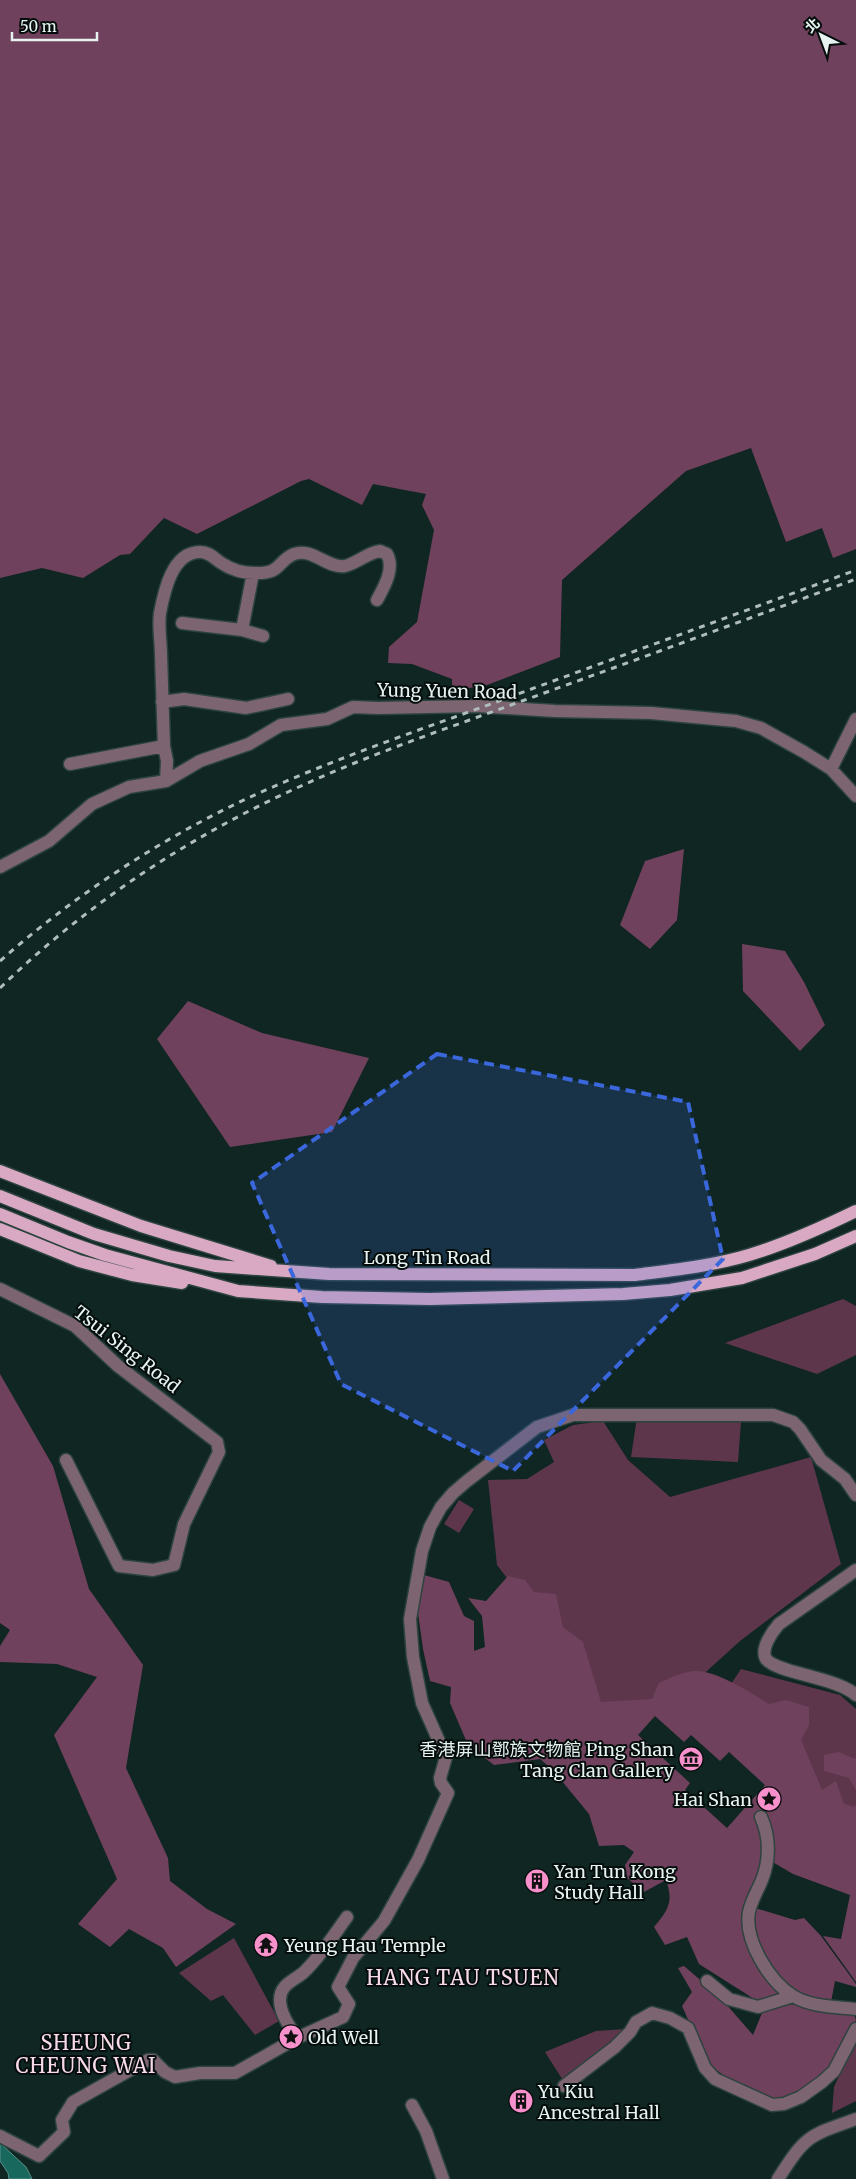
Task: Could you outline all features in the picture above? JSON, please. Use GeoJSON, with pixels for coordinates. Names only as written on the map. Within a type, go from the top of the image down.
{"type":"FeatureCollection","features":[{"type":"Feature","properties":{"kind":"main road"},"geometry":{"type":"LineString","coordinates":[[0,1171],[141,1226],[295,1273]]}},
{"type":"Feature","properties":{"kind":"main road","name":"Long Tin Road"},"geometry":{"type":"LineString","coordinates":[[0,1196],[94,1234],[169,1256],[215,1266],[295,1273],[635,1275],[681,1269],[748,1255],[805,1236],[856,1211]]}},
{"type":"Feature","properties":{"kind":"main road"},"geometry":{"type":"LineString","coordinates":[[0,1214],[105,1255],[238,1291]]}},
{"type":"Feature","properties":{"kind":"main road"},"geometry":{"type":"LineString","coordinates":[[0,1229],[79,1261],[132,1275],[238,1291],[322,1297],[430,1299],[623,1294],[670,1290],[742,1278],[815,1254],[856,1236]]}},
{"type":"Feature","properties":{"kind":"street"},"geometry":{"type":"LineString","coordinates":[[166,781],[167,760],[164,746],[160,616],[167,583],[177,564],[190,553],[202,552],[214,556],[220,563],[233,569],[252,573],[268,573],[278,568],[293,554],[302,553],[319,557],[336,565],[345,566],[380,551],[387,554],[390,564],[386,582],[377,600]]}},
{"type":"Feature","properties":{"kind":"street"},"geometry":{"type":"LineString","coordinates":[[242,630],[252,573]]}},
{"type":"Feature","properties":{"kind":"street"},"geometry":{"type":"LineString","coordinates":[[182,623],[242,630],[263,636]]}},
{"type":"Feature","properties":{"kind":"street"},"geometry":{"type":"LineString","coordinates":[[162,702],[184,699],[246,708],[288,699]]}},
{"type":"Feature","properties":{"kind":"street","name":"Yung Yuen Road"},"geometry":{"type":"LineString","coordinates":[[0,867],[49,841],[92,804],[129,787],[166,781],[200,761],[249,744],[281,725],[327,720],[353,707],[477,706],[555,711],[651,713],[736,721],[761,728],[831,769],[856,796]]}},
{"type":"Feature","properties":{"kind":"street"},"geometry":{"type":"LineString","coordinates":[[831,769],[856,719]]}},
{"type":"Feature","properties":{"kind":"street"},"geometry":{"type":"LineString","coordinates":[[70,764],[164,746]]}},
{"type":"Feature","properties":{"kind":"street","name":"Tsui Sing Road"},"geometry":{"type":"LineString","coordinates":[[0,1289],[75,1326],[118,1366],[217,1442],[220,1452],[184,1524],[174,1565],[153,1570],[119,1566],[66,1460]]}},
{"type":"Feature","properties":{"kind":"street"},"geometry":{"type":"LineString","coordinates":[[0,2136],[39,2156],[64,2132],[62,2120],[73,2102],[148,2060],[153,2060],[170,2076],[175,2077],[200,2072],[235,2073],[297,2038],[342,2017],[349,2004],[338,1987],[353,1958],[384,1921],[418,1860],[448,1793],[440,1778],[446,1757],[422,1703],[413,1657],[410,1619],[422,1551],[430,1527],[441,1508],[467,1481],[537,1427],[573,1415],[773,1415],[784,1418],[800,1429],[822,1460],[844,1479],[856,1495]]}},
{"type":"Feature","properties":{"kind":"street"},"geometry":{"type":"LineString","coordinates":[[856,1570],[779,1624],[771,1633],[764,1652],[766,1658],[776,1666],[838,1683],[856,1695]]}},
{"type":"Feature","properties":{"kind":"street"},"geometry":{"type":"LineString","coordinates":[[761,1817],[768,1843],[768,1859],[763,1878],[749,1910],[748,1922],[754,1950],[768,1972],[793,1996],[818,2005],[856,2009]]}},
{"type":"Feature","properties":{"kind":"street"},"geometry":{"type":"LineString","coordinates":[[297,2038],[286,2022],[280,2000],[285,1985],[303,1972],[318,1957],[347,1917]]}},
{"type":"Feature","properties":{"kind":"street"},"geometry":{"type":"LineString","coordinates":[[707,1981],[729,1999],[758,2007],[793,1996]]}},
{"type":"Feature","properties":{"kind":"street"},"geometry":{"type":"LineString","coordinates":[[564,2086],[615,2047],[630,2032],[636,2022],[652,2013],[670,2018],[688,2028],[705,2068],[715,2078],[751,2097],[772,2105],[784,2104],[801,2097],[834,2071],[856,2029]]}},
{"type":"Feature","properties":{"kind":"street"},"geometry":{"type":"LineString","coordinates":[[412,2105],[426,2130],[443,2179]]}},
{"type":"Feature","properties":{"kind":"street"},"geometry":{"type":"LineString","coordinates":[[778,2179],[804,2141],[820,2132],[856,2118]]}},
{"type":"Feature","properties":{"kind":"highlighted area"},"geometry":{"type":"Polygon","coordinates":[[[437,1054],[688,1102],[723,1259],[513,1471],[341,1384],[252,1183],[437,1054]]]}},
{"type":"Feature","properties":{"kind":"shaded area"},"geometry":{"type":"Polygon","coordinates":[[[0,0],[856,0],[856,549],[833,558],[822,528],[786,542],[751,448],[686,471],[562,580],[560,657],[487,685],[452,691],[452,679],[412,664],[388,663],[389,647],[417,622],[434,530],[422,505],[426,494],[373,484],[362,505],[309,479],[301,481],[197,534],[164,518],[130,554],[120,555],[83,578],[42,568],[0,578],[0,0]]]}},
{"type":"Feature","properties":{"kind":"shaded area"},"geometry":{"type":"Polygon","coordinates":[[[684,849],[677,920],[650,949],[620,925],[645,861],[684,849]]]}},
{"type":"Feature","properties":{"kind":"shaded area"},"geometry":{"type":"Polygon","coordinates":[[[742,944],[785,951],[804,982],[825,1025],[800,1051],[743,991],[742,944]]]}},
{"type":"Feature","properties":{"kind":"shaded area"},"geometry":{"type":"Polygon","coordinates":[[[188,1001],[262,1033],[369,1058],[332,1132],[230,1147],[157,1039],[188,1001]]]}},
{"type":"Feature","properties":{"kind":"shaded area"},"geometry":{"type":"Polygon","coordinates":[[[843,1299],[856,1306],[856,1355],[817,1374],[725,1343],[843,1299]]]}},
{"type":"Feature","properties":{"kind":"shaded area"},"geometry":{"type":"Polygon","coordinates":[[[0,1374],[53,1466],[89,1589],[143,1665],[126,1768],[168,1858],[170,1881],[207,1909],[236,1924],[176,1967],[163,1948],[129,1929],[110,1947],[78,1924],[117,1879],[54,1735],[97,1677],[57,1664],[0,1662],[0,1646],[10,1630],[0,1623],[0,1374]]]}},
{"type":"Feature","properties":{"kind":"shaded area"},"geometry":{"type":"Polygon","coordinates":[[[637,1417],[741,1422],[738,1462],[631,1457],[637,1417]]]}},
{"type":"Feature","properties":{"kind":"shaded area"},"geometry":{"type":"Polygon","coordinates":[[[603,1421],[628,1460],[670,1497],[811,1457],[841,1564],[740,1641],[697,1680],[620,1727],[497,1565],[488,1480],[527,1479],[554,1462],[544,1440],[573,1425],[603,1421]]]}},
{"type":"Feature","properties":{"kind":"shaded area"},"geometry":{"type":"Polygon","coordinates":[[[459,1500],[474,1509],[459,1533],[444,1524],[459,1500]]]}},
{"type":"Feature","properties":{"kind":"shaded area"},"geometry":{"type":"Polygon","coordinates":[[[424,1575],[449,1582],[464,1616],[474,1621],[474,1651],[485,1647],[482,1616],[468,1598],[486,1601],[508,1576],[525,1580],[534,1592],[556,1594],[563,1627],[583,1642],[601,1702],[652,1699],[659,1683],[681,1674],[697,1671],[730,1681],[769,1704],[786,1700],[809,1707],[809,1725],[801,1740],[822,1790],[836,1781],[844,1804],[854,1807],[856,1805],[856,1982],[823,1936],[841,1939],[850,1895],[793,1874],[771,1861],[755,1908],[795,1920],[804,1918],[821,1936],[856,1984],[856,1987],[835,1981],[831,2002],[851,2006],[856,2020],[835,2060],[813,2084],[801,2093],[788,2099],[773,2100],[759,2095],[714,2068],[699,2046],[682,2006],[692,1992],[678,1968],[684,1966],[719,1996],[753,2035],[762,2013],[751,1997],[699,1964],[687,1937],[665,1945],[654,1927],[663,1916],[668,1905],[669,1894],[666,1880],[644,1892],[627,1878],[625,1865],[634,1852],[624,1845],[599,1846],[589,1814],[552,1769],[540,1759],[494,1765],[468,1745],[450,1703],[451,1687],[430,1681],[417,1606],[424,1575]],[[655,1716],[638,1735],[690,1783],[685,1790],[727,1828],[765,1785],[729,1752],[720,1761],[691,1735],[684,1742],[655,1716]]]}},
{"type":"Feature","properties":{"kind":"shaded area"},"geometry":{"type":"Polygon","coordinates":[[[741,1669],[840,1695],[856,1709],[856,1810],[808,1829],[715,1708],[741,1669]]]}},
{"type":"Feature","properties":{"kind":"shaded area"},"geometry":{"type":"Polygon","coordinates":[[[839,1752],[855,1759],[856,1757],[856,1790],[849,1778],[824,1771],[824,1755],[839,1752]]]}},
{"type":"Feature","properties":{"kind":"shaded area"},"geometry":{"type":"Polygon","coordinates":[[[234,1938],[279,2021],[255,2035],[223,1995],[211,2001],[179,1973],[234,1938]]]}},
{"type":"Feature","properties":{"kind":"shaded area"},"geometry":{"type":"Polygon","coordinates":[[[626,2029],[627,2031],[564,2082],[545,2052],[596,2031],[626,2029]]]}},
{"type":"Feature","properties":{"kind":"shaded area"},"geometry":{"type":"Polygon","coordinates":[[[856,2045],[856,2101],[832,2113],[834,2087],[851,2049],[856,2045]]]}},
{"type":"Feature","properties":{"kind":"shaded area"},"geometry":{"type":"Polygon","coordinates":[[[0,2143],[26,2167],[32,2179],[9,2179],[8,2173],[0,2161],[0,2143]]]}},
{"type":"Feature","properties":{"kind":"railway"},"geometry":{"type":"LineString","coordinates":[[0,961],[57,914],[117,871],[180,833],[246,799],[371,747],[856,570]]}},
{"type":"Feature","properties":{"kind":"railway"},"geometry":{"type":"LineString","coordinates":[[0,988],[72,924],[150,868],[232,820],[275,798],[394,747],[856,579]]}},
{"type":"Feature","properties":{"kind":"place","name":"香港屏山鄧族文物館 Ping Shan Tang Clan Gallery"},"geometry":{"type":"Point","coordinates":[691,1759]}},
{"type":"Feature","properties":{"kind":"place","name":"Hai Shan"},"geometry":{"type":"Point","coordinates":[769,1799]}},
{"type":"Feature","properties":{"kind":"place","name":"Yan Tun Kong Study Hall"},"geometry":{"type":"Point","coordinates":[537,1881]}},
{"type":"Feature","properties":{"kind":"place","name":"Yeung Hau Temple"},"geometry":{"type":"Point","coordinates":[266,1945]}},
{"type":"Feature","properties":{"kind":"place","name":"Old Well"},"geometry":{"type":"Point","coordinates":[291,2037]}},
{"type":"Feature","properties":{"kind":"place","name":"Yu Kiu Ancestral Hall"},"geometry":{"type":"Point","coordinates":[521,2101]}},
{"type":"Feature","properties":{"kind":"district","name":"HANG TAU TSUEN"},"geometry":{"type":"Point","coordinates":[463,1977]}},
{"type":"Feature","properties":{"kind":"district","name":"SHEUNG CHEUNG WAI"},"geometry":{"type":"Point","coordinates":[86,2054]}}]}
